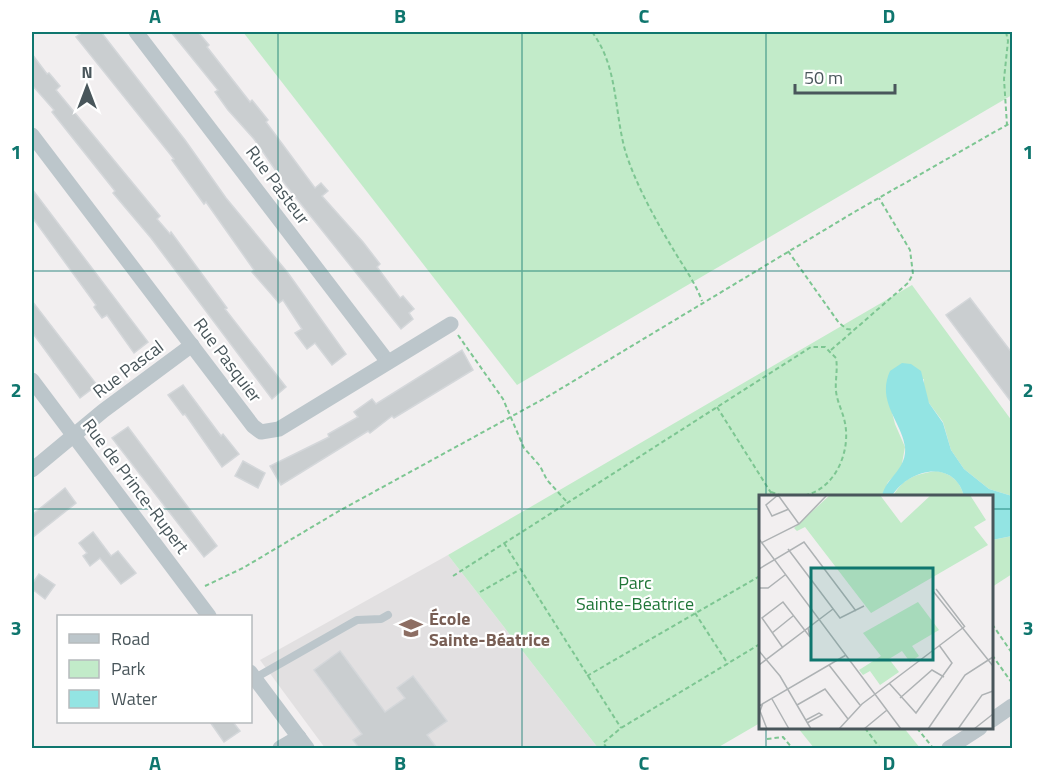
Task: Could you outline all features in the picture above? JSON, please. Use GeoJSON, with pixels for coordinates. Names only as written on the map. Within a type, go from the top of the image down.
{"type":"FeatureCollection","features":[{"type":"Feature","properties":{"kind":"street","name":"Rue Pasteur"},"geometry":{"type":"LineString","coordinates":[[136,32],[388,362]]}},
{"type":"Feature","properties":{"kind":"street","name":"Rue Pasquier"},"geometry":{"type":"LineString","coordinates":[[32,135],[254,426],[261,432],[279,429],[451,324]]}},
{"type":"Feature","properties":{"kind":"street","name":"Rue Pascal"},"geometry":{"type":"LineString","coordinates":[[32,470],[192,345]]}},
{"type":"Feature","properties":{"kind":"street","name":"Rue de Prince-Rupert"},"geometry":{"type":"LineString","coordinates":[[32,380],[208,615]]}},
{"type":"Feature","properties":{"kind":"street"},"geometry":{"type":"LineString","coordinates":[[253,675],[303,743],[280,748]]}},
{"type":"Feature","properties":{"kind":"street"},"geometry":{"type":"LineString","coordinates":[[993,719],[1012,706]]}},
{"type":"Feature","properties":{"kind":"street"},"geometry":{"type":"LineString","coordinates":[[949,748],[978,729]]}},
{"type":"Feature","properties":{"kind":"lane"},"geometry":{"type":"LineString","coordinates":[[253,675],[357,620],[381,619],[388,615]]}},
{"type":"Feature","properties":{"kind":"path"},"geometry":{"type":"LineString","coordinates":[[592,32],[600,41],[614,82],[625,151],[670,246],[702,302]]}},
{"type":"Feature","properties":{"kind":"path"},"geometry":{"type":"LineString","coordinates":[[1006,32],[1008,41],[1004,79],[1007,125]]}},
{"type":"Feature","properties":{"kind":"path"},"geometry":{"type":"LineString","coordinates":[[192,593],[243,568],[339,511],[606,362],[788,251],[1012,122]]}},
{"type":"Feature","properties":{"kind":"path"},"geometry":{"type":"LineString","coordinates":[[831,350],[908,283],[913,274],[910,250],[879,198]]}},
{"type":"Feature","properties":{"kind":"path"},"geometry":{"type":"LineString","coordinates":[[788,251],[839,323],[847,329],[854,330]]}},
{"type":"Feature","properties":{"kind":"path"},"geometry":{"type":"LineString","coordinates":[[451,324],[503,399],[524,448],[540,466],[546,480],[567,502]]}},
{"type":"Feature","properties":{"kind":"path"},"geometry":{"type":"LineString","coordinates":[[453,576],[811,347],[825,347],[831,350],[836,358],[836,393],[845,422],[846,441],[838,468],[815,495]]}},
{"type":"Feature","properties":{"kind":"path"},"geometry":{"type":"LineString","coordinates":[[717,407],[772,495]]}},
{"type":"Feature","properties":{"kind":"path"},"geometry":{"type":"LineString","coordinates":[[769,491],[779,495]]}},
{"type":"Feature","properties":{"kind":"path"},"geometry":{"type":"LineString","coordinates":[[806,495],[817,492]]}},
{"type":"Feature","properties":{"kind":"path"},"geometry":{"type":"LineString","coordinates":[[503,542],[621,728]]}},
{"type":"Feature","properties":{"kind":"path"},"geometry":{"type":"LineString","coordinates":[[480,592],[520,569]]}},
{"type":"Feature","properties":{"kind":"path"},"geometry":{"type":"LineString","coordinates":[[588,676],[759,577]]}},
{"type":"Feature","properties":{"kind":"path"},"geometry":{"type":"LineString","coordinates":[[695,613],[728,665]]}},
{"type":"Feature","properties":{"kind":"path"},"geometry":{"type":"LineString","coordinates":[[993,625],[1012,653]]}},
{"type":"Feature","properties":{"kind":"path"},"geometry":{"type":"LineString","coordinates":[[607,748],[603,743],[621,728],[759,648]]}},
{"type":"Feature","properties":{"kind":"path"},"geometry":{"type":"LineString","coordinates":[[993,656],[1012,683]]}},
{"type":"Feature","properties":{"kind":"path"},"geometry":{"type":"LineString","coordinates":[[865,729],[880,748]]}},
{"type":"Feature","properties":{"kind":"path"},"geometry":{"type":"LineString","coordinates":[[917,729],[933,748]]}},
{"type":"Feature","properties":{"kind":"path"},"geometry":{"type":"LineString","coordinates":[[767,739],[783,736],[792,748]]}},
{"type":"Feature","properties":{"kind":"shaded area","name":"École Sainte-Béatrice"},"geometry":{"type":"Polygon","coordinates":[[[448,555],[598,748],[325,748],[260,660],[448,555]]]}},
{"type":"Feature","properties":{"kind":"green space"},"geometry":{"type":"Polygon","coordinates":[[[243,32],[1012,32],[1012,95],[517,385],[243,32]]]}},
{"type":"Feature","properties":{"kind":"green space","name":"Parc Sainte-Béatrice"},"geometry":{"type":"Polygon","coordinates":[[[912,285],[1012,421],[1012,496],[989,489],[964,469],[951,450],[943,422],[924,393],[924,379],[886,389],[895,424],[905,447],[901,469],[888,482],[882,495],[759,495],[759,724],[717,748],[598,748],[448,555],[912,285]]]}},
{"type":"Feature","properties":{"kind":"green space"},"geometry":{"type":"Polygon","coordinates":[[[936,471],[946,474],[960,486],[964,495],[894,495],[906,481],[936,471]]]}},
{"type":"Feature","properties":{"kind":"green space"},"geometry":{"type":"Polygon","coordinates":[[[1012,536],[1012,574],[993,586],[993,540],[1012,536]]]}},
{"type":"Feature","properties":{"kind":"green space"},"geometry":{"type":"Polygon","coordinates":[[[799,729],[905,729],[920,748],[814,748],[799,729]]]}},
{"type":"Feature","properties":{"kind":"water"},"geometry":{"type":"Polygon","coordinates":[[[902,363],[911,364],[921,371],[929,403],[943,423],[951,450],[964,469],[989,489],[1012,496],[1012,536],[993,540],[993,495],[964,495],[959,484],[951,476],[941,472],[919,474],[899,487],[893,495],[882,495],[884,489],[900,468],[905,455],[903,438],[891,411],[886,392],[890,371],[902,363]]]}},
{"type":"Feature","properties":{"kind":"building"},"geometry":{"type":"Polygon","coordinates":[[[83,32],[101,32],[185,140],[226,198],[288,273],[346,354],[332,365],[315,343],[307,349],[295,333],[302,329],[283,300],[279,303],[252,272],[254,270],[206,202],[204,204],[172,160],[174,159],[76,37],[83,32]]]}},
{"type":"Feature","properties":{"kind":"building"},"geometry":{"type":"Polygon","coordinates":[[[171,32],[198,32],[250,102],[252,100],[268,120],[266,122],[315,188],[321,183],[328,191],[322,196],[380,264],[377,267],[400,298],[403,296],[414,309],[409,313],[413,319],[401,329],[285,184],[254,139],[215,92],[218,90],[171,32]]]}},
{"type":"Feature","properties":{"kind":"building"},"geometry":{"type":"Polygon","coordinates":[[[32,54],[47,74],[49,73],[60,86],[56,90],[160,216],[157,219],[170,234],[171,232],[227,308],[225,309],[286,387],[272,399],[151,238],[113,193],[115,191],[52,112],[54,110],[32,85],[32,54]]]}},
{"type":"Feature","properties":{"kind":"building"},"geometry":{"type":"Polygon","coordinates":[[[32,189],[148,342],[134,353],[107,315],[102,318],[94,307],[96,305],[32,217],[32,189]]]}},
{"type":"Feature","properties":{"kind":"building"},"geometry":{"type":"Polygon","coordinates":[[[970,298],[1012,353],[1012,403],[946,315],[970,298]]]}},
{"type":"Feature","properties":{"kind":"building"},"geometry":{"type":"Polygon","coordinates":[[[32,301],[97,385],[80,398],[32,332],[32,301]]]}},
{"type":"Feature","properties":{"kind":"building"},"geometry":{"type":"Polygon","coordinates":[[[462,350],[473,370],[394,418],[392,416],[370,433],[368,431],[281,485],[270,466],[329,437],[328,434],[358,417],[354,412],[372,399],[376,404],[462,350]]]}},
{"type":"Feature","properties":{"kind":"building"},"geometry":{"type":"Polygon","coordinates":[[[183,385],[221,436],[223,434],[239,454],[222,467],[185,414],[183,415],[168,395],[183,385]]]}},
{"type":"Feature","properties":{"kind":"building"},"geometry":{"type":"Polygon","coordinates":[[[128,427],[217,546],[204,557],[112,438],[128,427]]]}},
{"type":"Feature","properties":{"kind":"building"},"geometry":{"type":"Polygon","coordinates":[[[243,461],[265,473],[258,488],[235,476],[243,461]]]}},
{"type":"Feature","properties":{"kind":"building"},"geometry":{"type":"Polygon","coordinates":[[[65,488],[76,503],[32,538],[32,515],[65,488]]]}},
{"type":"Feature","properties":{"kind":"building"},"geometry":{"type":"Polygon","coordinates":[[[93,532],[111,556],[118,551],[136,573],[121,584],[100,558],[90,566],[83,556],[87,553],[79,543],[93,532]]]}},
{"type":"Feature","properties":{"kind":"building"},"geometry":{"type":"Polygon","coordinates":[[[39,574],[55,585],[45,599],[32,589],[32,584],[39,574]]]}},
{"type":"Feature","properties":{"kind":"building"},"geometry":{"type":"Polygon","coordinates":[[[340,651],[385,712],[405,698],[397,688],[413,676],[447,721],[427,735],[437,748],[359,748],[353,740],[362,734],[314,670],[340,651]]]}},
{"type":"Feature","properties":{"kind":"building"},"geometry":{"type":"Polygon","coordinates":[[[211,723],[234,723],[240,731],[224,742],[211,723]]]}},
{"type":"Feature","properties":{"kind":"place","name":"École Sainte-Béatrice"},"geometry":{"type":"Point","coordinates":[411,628]}}]}
